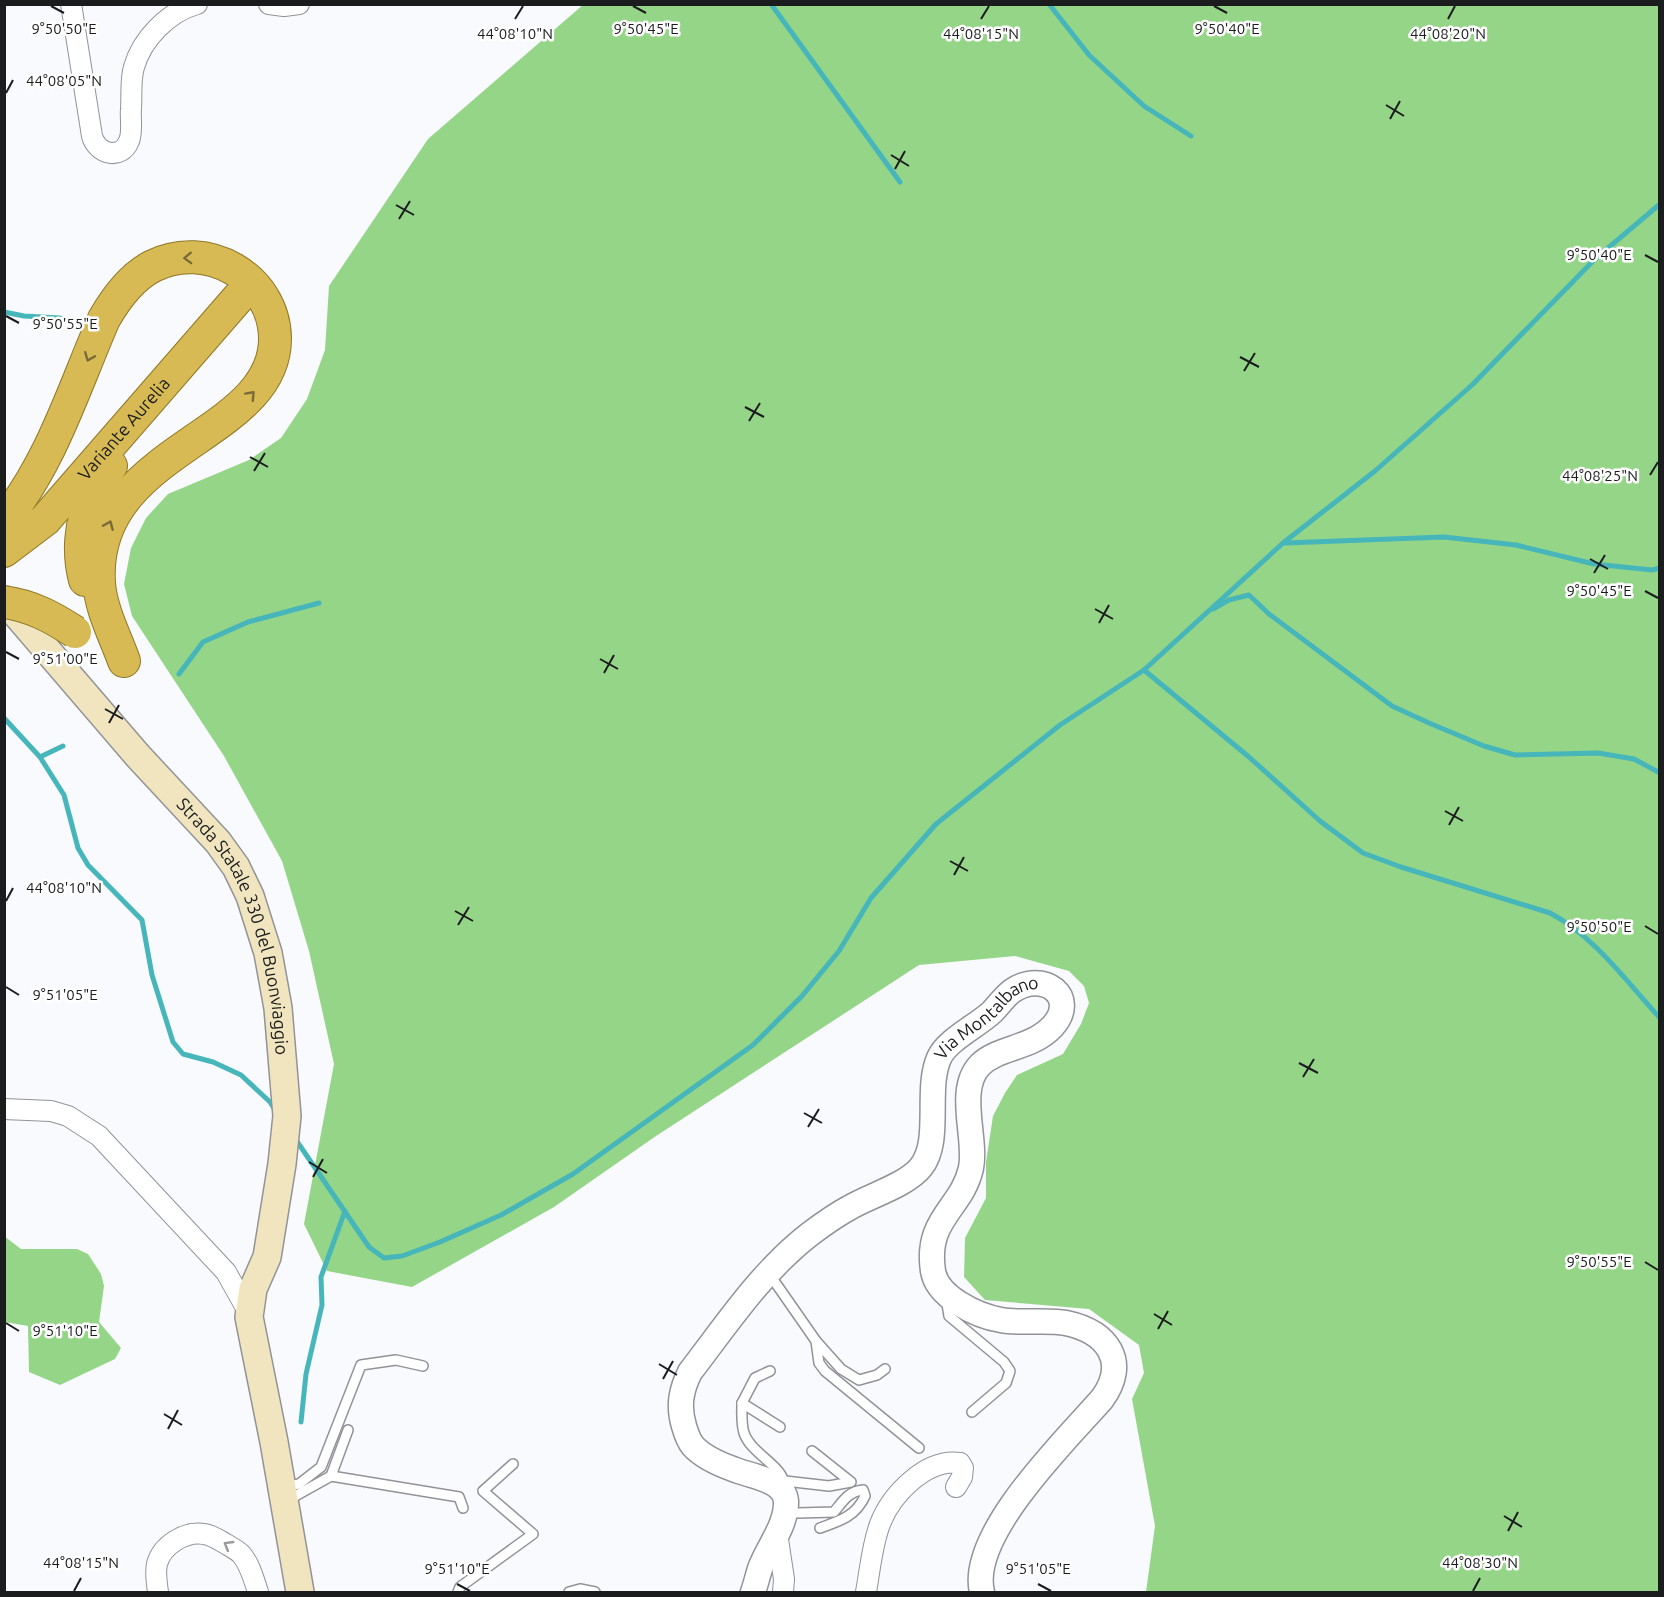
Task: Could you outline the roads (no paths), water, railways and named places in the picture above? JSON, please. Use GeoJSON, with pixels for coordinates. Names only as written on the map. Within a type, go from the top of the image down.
{"type":"FeatureCollection","features":[{"type":"Feature","properties":{"kind":"highway"},"geometry":{"type":"LineString","coordinates":[[4,521],[38,471],[61,425],[104,319],[122,293],[142,273],[166,261],[193,257],[220,262],[253,283],[267,304],[274,327],[275,341],[269,368],[256,391],[136,484],[116,510],[109,524],[100,554],[99,585],[101,600],[124,661]]}},
{"type":"Feature","properties":{"kind":"highway","name":"Variante Aurelia"},"geometry":{"type":"LineString","coordinates":[[4,551],[45,520],[238,298]]}},
{"type":"Feature","properties":{"kind":"highway"},"geometry":{"type":"LineString","coordinates":[[124,661],[91,605],[81,568],[81,536],[91,499],[145,406]]}},
{"type":"Feature","properties":{"kind":"highway"},"geometry":{"type":"LineString","coordinates":[[4,601],[48,615],[124,661]]}},
{"type":"Feature","properties":{"kind":"main road","name":"Strada Statale 330 del Buonviaggio"},"geometry":{"type":"LineString","coordinates":[[4,601],[138,756],[218,842],[236,867],[250,896],[268,953],[278,1008],[287,1116],[267,1257],[253,1289],[249,1317],[300,1593]]}},
{"type":"Feature","properties":{"kind":"street"},"geometry":{"type":"LineString","coordinates":[[71,4],[92,136],[97,148],[109,153],[121,151],[129,141],[134,68],[146,42],[164,21],[197,4]]}},
{"type":"Feature","properties":{"kind":"street"},"geometry":{"type":"LineString","coordinates":[[269,4],[284,6],[299,4]]}},
{"type":"Feature","properties":{"kind":"street","name":"Via Montalbano"},"geometry":{"type":"LineString","coordinates":[[782,1505],[768,1481],[734,1470],[704,1456],[689,1441],[680,1408],[684,1383],[690,1372],[768,1273],[789,1251],[847,1208],[910,1178],[921,1167],[930,1148],[936,1067],[944,1049],[974,1027],[1007,994],[1018,987],[1036,982],[1048,984],[1063,1004],[1055,1023],[1044,1035],[1031,1042],[993,1056],[981,1064],[973,1074],[969,1088],[971,1169],[938,1224],[934,1237],[933,1269],[940,1288],[946,1295]]}},
{"type":"Feature","properties":{"kind":"street","name":"Strada Statale 330 del Buonviaggio"},"geometry":{"type":"LineString","coordinates":[[4,1109],[51,1111],[68,1116],[99,1136],[226,1272],[249,1317]]}},
{"type":"Feature","properties":{"kind":"street"},"geometry":{"type":"LineString","coordinates":[[946,1295],[986,1316],[1001,1320],[1066,1323],[1084,1329],[1105,1343],[1112,1352],[1115,1363],[1114,1374],[1106,1394],[1043,1466],[1002,1518],[985,1558],[979,1587]]}},
{"type":"Feature","properties":{"kind":"street"},"geometry":{"type":"LineString","coordinates":[[866,1593],[880,1524],[891,1502],[918,1476],[938,1464],[960,1463],[963,1468],[962,1477],[956,1487]]}},
{"type":"Feature","properties":{"kind":"street"},"geometry":{"type":"LineString","coordinates":[[753,1593],[782,1505]]}},
{"type":"Feature","properties":{"kind":"street"},"geometry":{"type":"LineString","coordinates":[[782,1505],[783,1593]]}},
{"type":"Feature","properties":{"kind":"street"},"geometry":{"type":"LineString","coordinates":[[158,1593],[156,1566],[169,1545],[185,1536],[206,1534],[241,1553],[247,1562],[258,1593]]}},
{"type":"Feature","properties":{"kind":"lane"},"geometry":{"type":"LineString","coordinates":[[768,1273],[816,1341],[841,1369],[859,1380],[877,1375],[885,1368]]}},
{"type":"Feature","properties":{"kind":"lane"},"geometry":{"type":"LineString","coordinates":[[946,1295],[949,1316],[1004,1362],[1010,1371],[1006,1383],[972,1412]]}},
{"type":"Feature","properties":{"kind":"lane"},"geometry":{"type":"LineString","coordinates":[[816,1341],[819,1363],[825,1371],[919,1448]]}},
{"type":"Feature","properties":{"kind":"lane"},"geometry":{"type":"LineString","coordinates":[[282,1495],[321,1467],[361,1365],[396,1360],[423,1366]]}},
{"type":"Feature","properties":{"kind":"lane"},"geometry":{"type":"LineString","coordinates":[[770,1371],[755,1378],[742,1403],[742,1419],[744,1434],[759,1455],[781,1473],[782,1505]]}},
{"type":"Feature","properties":{"kind":"lane"},"geometry":{"type":"LineString","coordinates":[[742,1403],[780,1427]]}},
{"type":"Feature","properties":{"kind":"lane"},"geometry":{"type":"LineString","coordinates":[[331,1476],[348,1430]]}},
{"type":"Feature","properties":{"kind":"lane"},"geometry":{"type":"LineString","coordinates":[[782,1505],[829,1485],[851,1482],[812,1451]]}},
{"type":"Feature","properties":{"kind":"lane"},"geometry":{"type":"LineString","coordinates":[[458,1593],[460,1587],[533,1534],[483,1491],[513,1464]]}},
{"type":"Feature","properties":{"kind":"lane"},"geometry":{"type":"LineString","coordinates":[[282,1495],[331,1476],[459,1497],[464,1508]]}},
{"type":"Feature","properties":{"kind":"lane"},"geometry":{"type":"LineString","coordinates":[[782,1505],[798,1513],[834,1512],[849,1495],[863,1490],[865,1496],[862,1503],[844,1521],[820,1528]]}},
{"type":"Feature","properties":{"kind":"lane"},"geometry":{"type":"LineString","coordinates":[[570,1593],[580,1589],[595,1593]]}},
{"type":"Feature","properties":{"kind":"waterway"},"geometry":{"type":"LineString","coordinates":[[771,4],[900,182]]}},
{"type":"Feature","properties":{"kind":"waterway"},"geometry":{"type":"LineString","coordinates":[[1049,4],[1089,55],[1144,106],[1191,136]]}},
{"type":"Feature","properties":{"kind":"waterway"},"geometry":{"type":"LineString","coordinates":[[294,1137],[369,1247],[384,1258],[402,1256],[501,1215],[573,1174],[753,1045],[802,996],[839,951],[871,898],[936,824],[1060,725],[1144,670],[1283,543],[1375,471],[1472,385],[1595,259],[1660,204]]}},
{"type":"Feature","properties":{"kind":"waterway"},"geometry":{"type":"LineString","coordinates":[[4,312],[24,316],[60,318]]}},
{"type":"Feature","properties":{"kind":"waterway"},"geometry":{"type":"LineString","coordinates":[[1285,543],[1444,537],[1516,545],[1594,564],[1652,570],[1660,568]]}},
{"type":"Feature","properties":{"kind":"waterway"},"geometry":{"type":"LineString","coordinates":[[1213,609],[1229,600],[1249,595],[1269,614],[1392,706],[1484,746],[1515,755],[1598,753],[1634,759],[1660,773]]}},
{"type":"Feature","properties":{"kind":"waterway"},"geometry":{"type":"LineString","coordinates":[[179,674],[203,642],[248,622],[319,603]]}},
{"type":"Feature","properties":{"kind":"waterway"},"geometry":{"type":"LineString","coordinates":[[1144,670],[1249,757],[1320,821],[1363,853],[1550,913],[1581,934],[1595,947],[1660,1018]]}},
{"type":"Feature","properties":{"kind":"waterway"},"geometry":{"type":"LineString","coordinates":[[4,718],[40,757],[64,795],[78,848],[88,865],[142,920],[152,975],[173,1042],[183,1054],[213,1062],[241,1075],[270,1102],[275,1110]]}},
{"type":"Feature","properties":{"kind":"waterway"},"geometry":{"type":"LineString","coordinates":[[40,757],[63,746]]}},
{"type":"Feature","properties":{"kind":"waterway"},"geometry":{"type":"LineString","coordinates":[[301,1422],[306,1374],[322,1305],[321,1277],[345,1211]]}}]}
